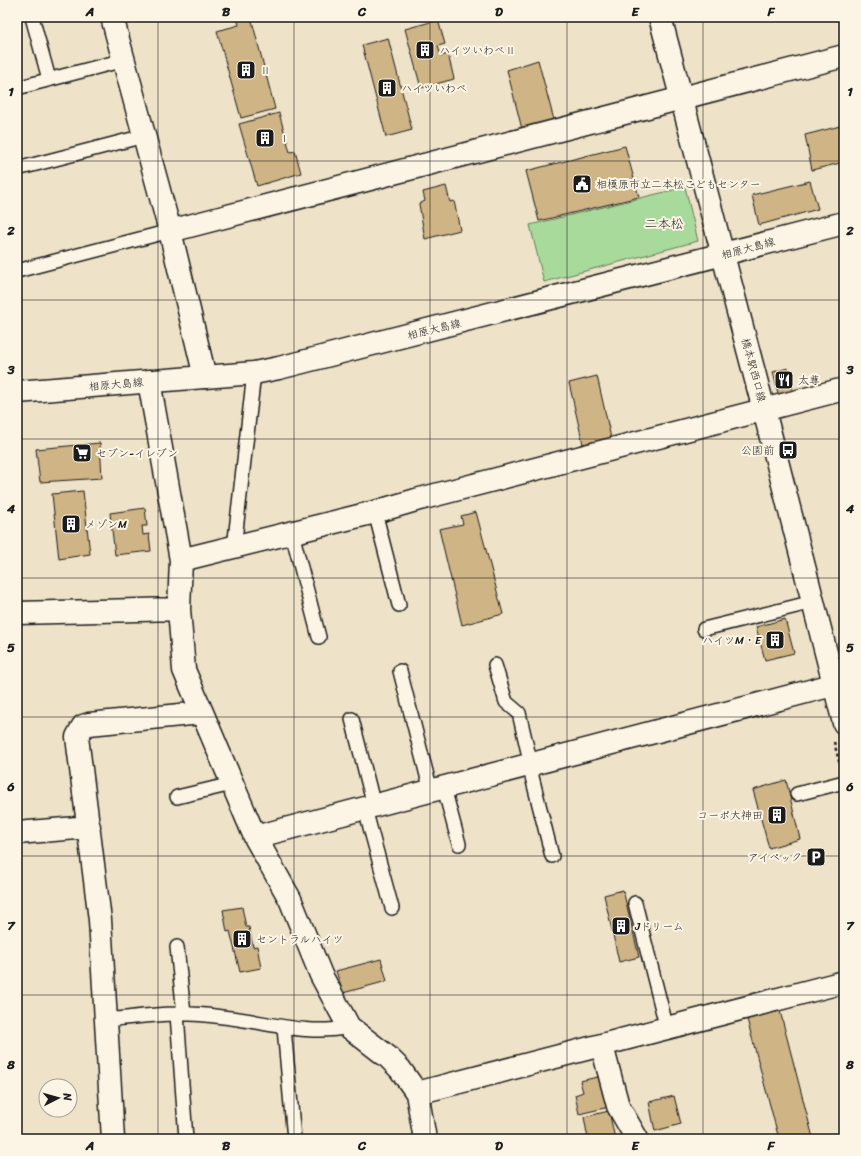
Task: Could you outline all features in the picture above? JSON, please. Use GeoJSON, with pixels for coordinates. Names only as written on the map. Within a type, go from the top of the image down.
{"type":"FeatureCollection","features":[{"type":"Feature","properties":{"kind":"street"},"geometry":{"type":"LineString","coordinates":[[112,17],[170,231],[205,377]]}},
{"type":"Feature","properties":{"kind":"street","name":"橋本駅西口線"},"geometry":{"type":"LineString","coordinates":[[660,17],[813,602],[839,683],[844,723]]}},
{"type":"Feature","properties":{"kind":"street"},"geometry":{"type":"LineString","coordinates":[[170,231],[844,56]]}},
{"type":"Feature","properties":{"kind":"street","name":"相原大島線"},"geometry":{"type":"LineString","coordinates":[[17,392],[254,373],[303,363],[844,222]]}},
{"type":"Feature","properties":{"kind":"street"},"geometry":{"type":"LineString","coordinates":[[149,381],[181,560],[179,609],[184,670],[232,784],[256,837],[290,899],[321,975],[349,1027],[388,1057],[400,1069],[417,1094],[425,1139]]}},
{"type":"Feature","properties":{"kind":"street"},"geometry":{"type":"LineString","coordinates":[[181,560],[375,512],[431,496],[844,389]]}},
{"type":"Feature","properties":{"kind":"street"},"geometry":{"type":"LineString","coordinates":[[17,614],[179,609]]}},
{"type":"Feature","properties":{"kind":"street"},"geometry":{"type":"LineString","coordinates":[[256,837],[839,683]]}},
{"type":"Feature","properties":{"kind":"street"},"geometry":{"type":"LineString","coordinates":[[113,1139],[100,920],[77,737],[83,726],[89,724],[201,713]]}},
{"type":"Feature","properties":{"kind":"street"},"geometry":{"type":"LineString","coordinates":[[17,832],[89,828]]}},
{"type":"Feature","properties":{"kind":"street"},"geometry":{"type":"LineString","coordinates":[[417,1094],[844,982]]}},
{"type":"Feature","properties":{"kind":"street"},"geometry":{"type":"LineString","coordinates":[[602,1046],[618,1106],[637,1139]]}},
{"type":"Feature","properties":{"kind":"lane"},"geometry":{"type":"LineString","coordinates":[[32,17],[49,79]]}},
{"type":"Feature","properties":{"kind":"lane"},"geometry":{"type":"LineString","coordinates":[[17,88],[124,60]]}},
{"type":"Feature","properties":{"kind":"lane"},"geometry":{"type":"LineString","coordinates":[[17,169],[144,136]]}},
{"type":"Feature","properties":{"kind":"lane"},"geometry":{"type":"LineString","coordinates":[[17,271],[170,231]]}},
{"type":"Feature","properties":{"kind":"lane"},"geometry":{"type":"LineString","coordinates":[[234,548],[254,373]]}},
{"type":"Feature","properties":{"kind":"lane"},"geometry":{"type":"LineString","coordinates":[[375,512],[399,605]]}},
{"type":"Feature","properties":{"kind":"lane"},"geometry":{"type":"LineString","coordinates":[[292,532],[319,637]]}},
{"type":"Feature","properties":{"kind":"lane"},"geometry":{"type":"LineString","coordinates":[[704,629],[813,602]]}},
{"type":"Feature","properties":{"kind":"lane"},"geometry":{"type":"LineString","coordinates":[[495,665],[506,702],[519,713],[552,856]]}},
{"type":"Feature","properties":{"kind":"lane"},"geometry":{"type":"LineString","coordinates":[[400,671],[438,789],[459,844]]}},
{"type":"Feature","properties":{"kind":"lane"},"geometry":{"type":"LineString","coordinates":[[352,718],[392,908]]}},
{"type":"Feature","properties":{"kind":"lane"},"geometry":{"type":"LineString","coordinates":[[797,794],[844,782]]}},
{"type":"Feature","properties":{"kind":"lane"},"geometry":{"type":"LineString","coordinates":[[178,797],[232,784]]}},
{"type":"Feature","properties":{"kind":"lane"},"geometry":{"type":"LineString","coordinates":[[634,903],[667,1028]]}},
{"type":"Feature","properties":{"kind":"lane"},"geometry":{"type":"LineString","coordinates":[[177,947],[186,1139]]}},
{"type":"Feature","properties":{"kind":"lane"},"geometry":{"type":"LineString","coordinates":[[106,1020],[180,1014],[232,1019],[284,1028],[333,1031],[349,1027]]}},
{"type":"Feature","properties":{"kind":"lane"},"geometry":{"type":"LineString","coordinates":[[284,1028],[294,1139]]}},
{"type":"Feature","properties":{"kind":"green space"},"geometry":{"type":"Polygon","coordinates":[[[685,187],[698,241],[544,282],[530,225],[685,187]]]}},
{"type":"Feature","properties":{"kind":"building","name":"Ⅱ"},"geometry":{"type":"Polygon","coordinates":[[[251,17],[275,109],[241,118],[217,31],[239,25],[237,18],[251,17]]]}},
{"type":"Feature","properties":{"kind":"building","name":"ハイツいわべⅡ"},"geometry":{"type":"Polygon","coordinates":[[[438,20],[445,44],[438,46],[441,56],[448,54],[454,79],[421,88],[405,29],[438,20]]]}},
{"type":"Feature","properties":{"kind":"building","name":"ハイツいわべ"},"geometry":{"type":"Polygon","coordinates":[[[388,38],[412,130],[386,137],[362,45],[388,38]]]}},
{"type":"Feature","properties":{"kind":"building"},"geometry":{"type":"Polygon","coordinates":[[[538,60],[554,120],[522,129],[507,70],[538,60]]]}},
{"type":"Feature","properties":{"kind":"building","name":"Ⅰ"},"geometry":{"type":"Polygon","coordinates":[[[279,113],[290,152],[295,151],[301,173],[257,186],[239,124],[279,113]]]}},
{"type":"Feature","properties":{"kind":"building"},"geometry":{"type":"Polygon","coordinates":[[[844,125],[844,162],[812,170],[805,135],[844,125]]]}},
{"type":"Feature","properties":{"kind":"building","name":"相模原市立二本松こどもセンター"},"geometry":{"type":"Polygon","coordinates":[[[625,146],[639,197],[539,221],[526,171],[625,146]]]}},
{"type":"Feature","properties":{"kind":"building"},"geometry":{"type":"Polygon","coordinates":[[[810,181],[818,209],[759,225],[752,195],[810,181]]]}},
{"type":"Feature","properties":{"kind":"building"},"geometry":{"type":"Polygon","coordinates":[[[446,186],[450,202],[454,201],[460,230],[425,239],[419,204],[425,201],[423,192],[446,186]]]}},
{"type":"Feature","properties":{"kind":"building"},"geometry":{"type":"Polygon","coordinates":[[[788,368],[793,392],[781,395],[778,393],[773,372],[788,368]]]}},
{"type":"Feature","properties":{"kind":"building"},"geometry":{"type":"Polygon","coordinates":[[[597,376],[611,438],[583,444],[569,383],[597,376]]]}},
{"type":"Feature","properties":{"kind":"building"},"geometry":{"type":"Polygon","coordinates":[[[100,443],[102,478],[40,482],[36,449],[100,443]]]}},
{"type":"Feature","properties":{"kind":"building","name":"メゾンM"},"geometry":{"type":"Polygon","coordinates":[[[83,491],[90,554],[59,559],[52,494],[83,491]]]}},
{"type":"Feature","properties":{"kind":"building"},"geometry":{"type":"Polygon","coordinates":[[[145,508],[147,526],[142,526],[143,535],[149,534],[151,551],[115,555],[110,513],[145,508]]]}},
{"type":"Feature","properties":{"kind":"building"},"geometry":{"type":"Polygon","coordinates":[[[476,512],[503,614],[462,625],[439,529],[463,524],[461,516],[476,512]]]}},
{"type":"Feature","properties":{"kind":"building"},"geometry":{"type":"Polygon","coordinates":[[[844,617],[844,632],[840,618],[844,617]]]}},
{"type":"Feature","properties":{"kind":"building","name":"ハイツM・E"},"geometry":{"type":"Polygon","coordinates":[[[785,619],[794,653],[765,660],[756,627],[785,619]]]}},
{"type":"Feature","properties":{"kind":"building","name":"コーポ大神田"},"geometry":{"type":"Polygon","coordinates":[[[786,780],[800,839],[769,848],[753,790],[786,780]]]}},
{"type":"Feature","properties":{"kind":"building","name":"Jドリーム"},"geometry":{"type":"Polygon","coordinates":[[[623,890],[639,957],[619,962],[604,895],[623,890]]]}},
{"type":"Feature","properties":{"kind":"building","name":"セントラルハイツ"},"geometry":{"type":"Polygon","coordinates":[[[242,907],[246,927],[249,927],[253,947],[257,946],[261,968],[240,972],[230,931],[227,932],[223,910],[242,907]]]}},
{"type":"Feature","properties":{"kind":"building"},"geometry":{"type":"Polygon","coordinates":[[[381,959],[387,981],[343,993],[336,971],[381,959]]]}},
{"type":"Feature","properties":{"kind":"building"},"geometry":{"type":"Polygon","coordinates":[[[780,1011],[813,1138],[779,1139],[747,1019],[780,1011]]]}},
{"type":"Feature","properties":{"kind":"building"},"geometry":{"type":"Polygon","coordinates":[[[602,1076],[609,1107],[579,1114],[575,1095],[583,1092],[580,1081],[602,1076]]]}},
{"type":"Feature","properties":{"kind":"building"},"geometry":{"type":"Polygon","coordinates":[[[674,1096],[681,1124],[655,1131],[649,1102],[674,1096]]]}},
{"type":"Feature","properties":{"kind":"building"},"geometry":{"type":"Polygon","coordinates":[[[609,1111],[615,1139],[588,1139],[584,1117],[609,1111]]]}},
{"type":"Feature","properties":{"kind":"place","name":"ハイツいわべⅡ"},"geometry":{"type":"Point","coordinates":[425,50]}},
{"type":"Feature","properties":{"kind":"place","name":"Ⅱ"},"geometry":{"type":"Point","coordinates":[246,70]}},
{"type":"Feature","properties":{"kind":"place","name":"ハイツいわべ"},"geometry":{"type":"Point","coordinates":[387,88]}},
{"type":"Feature","properties":{"kind":"place","name":"Ⅰ"},"geometry":{"type":"Point","coordinates":[265,138]}},
{"type":"Feature","properties":{"kind":"place","name":"相模原市立二本松こどもセンター"},"geometry":{"type":"Point","coordinates":[582,184]}},
{"type":"Feature","properties":{"kind":"place","name":"太尊"},"geometry":{"type":"Point","coordinates":[784,380]}},
{"type":"Feature","properties":{"kind":"place","name":"公園前"},"geometry":{"type":"Point","coordinates":[788,450]}},
{"type":"Feature","properties":{"kind":"place","name":"セブン-イレブン"},"geometry":{"type":"Point","coordinates":[82,453]}},
{"type":"Feature","properties":{"kind":"place","name":"メゾンM"},"geometry":{"type":"Point","coordinates":[71,524]}},
{"type":"Feature","properties":{"kind":"place","name":"ハイツM・E"},"geometry":{"type":"Point","coordinates":[775,640]}},
{"type":"Feature","properties":{"kind":"place","name":"コーポ大神田"},"geometry":{"type":"Point","coordinates":[777,815]}},
{"type":"Feature","properties":{"kind":"place","name":"アイペック"},"geometry":{"type":"Point","coordinates":[816,857]}},
{"type":"Feature","properties":{"kind":"place","name":"Jドリーム"},"geometry":{"type":"Point","coordinates":[621,926]}},
{"type":"Feature","properties":{"kind":"place","name":"セントラルハイツ"},"geometry":{"type":"Point","coordinates":[242,939]}},
{"type":"Feature","properties":{"kind":"district","name":"二本松"},"geometry":{"type":"Point","coordinates":[664,223]}}]}
